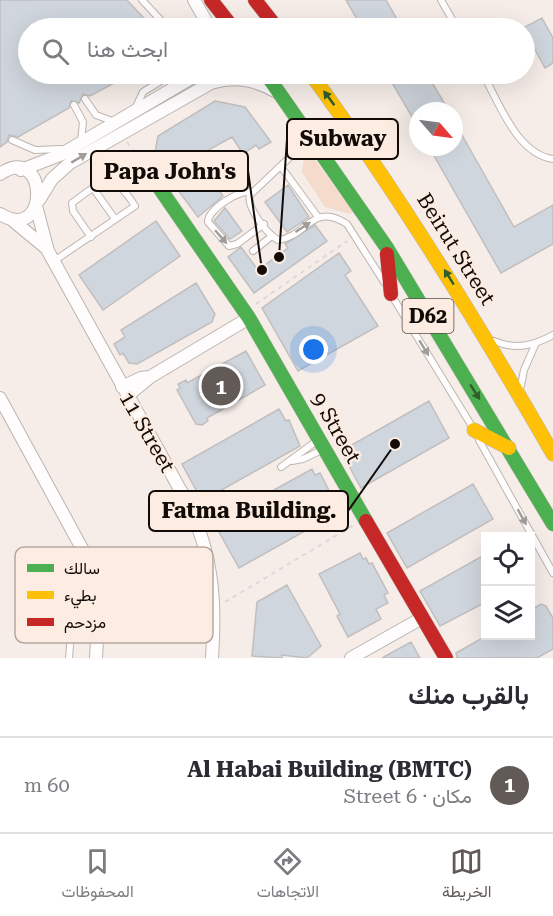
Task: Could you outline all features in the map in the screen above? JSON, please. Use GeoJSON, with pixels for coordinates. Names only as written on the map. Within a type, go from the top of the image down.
{"type":"FeatureCollection","features":[{"type":"Feature","properties":{"kind":"main road"},"geometry":{"type":"LineString","coordinates":[[211,0],[225,18]]}},
{"type":"Feature","properties":{"kind":"main road"},"geometry":{"type":"LineString","coordinates":[[255,0],[269,18]]}},
{"type":"Feature","properties":{"kind":"main road","name":"D62"},"geometry":{"type":"LineString","coordinates":[[274,84],[387,248],[510,448],[553,524]]}},
{"type":"Feature","properties":{"kind":"main road","name":"Beirut Street"},"geometry":{"type":"LineString","coordinates":[[317,84],[403,204],[485,336],[553,454]]}},
{"type":"Feature","properties":{"kind":"main road","name":"9 Street"},"geometry":{"type":"LineString","coordinates":[[143,164],[247,315],[446,658]]}},
{"type":"Feature","properties":{"kind":"main road"},"geometry":{"type":"LineString","coordinates":[[387,248],[391,294]]}},
{"type":"Feature","properties":{"kind":"main road"},"geometry":{"type":"LineString","coordinates":[[474,430],[510,448]]}},
{"type":"Feature","properties":{"kind":"street"},"geometry":{"type":"LineString","coordinates":[[194,0],[204,18]]}},
{"type":"Feature","properties":{"kind":"street"},"geometry":{"type":"LineString","coordinates":[[4,217],[26,216],[52,179],[66,166],[118,128],[134,112],[181,84]]}},
{"type":"Feature","properties":{"kind":"street"},"geometry":{"type":"LineString","coordinates":[[0,174],[12,169],[21,170],[50,160],[79,143],[118,128],[210,84]]}},
{"type":"Feature","properties":{"kind":"street"},"geometry":{"type":"LineString","coordinates":[[259,84],[283,95]]}},
{"type":"Feature","properties":{"kind":"street","name":"11 Street"},"geometry":{"type":"LineString","coordinates":[[21,170],[34,178],[38,184],[37,203],[51,256],[195,517],[204,547]]}},
{"type":"Feature","properties":{"kind":"street","name":"11 Street"},"geometry":{"type":"LineString","coordinates":[[4,217],[51,256]]}},
{"type":"Feature","properties":{"kind":"street"},"geometry":{"type":"LineString","coordinates":[[124,392],[141,378],[150,377],[247,315]]}},
{"type":"Feature","properties":{"kind":"street"},"geometry":{"type":"LineString","coordinates":[[0,398],[82,547]]}},
{"type":"Feature","properties":{"kind":"street","name":"11 Street"},"geometry":{"type":"LineString","coordinates":[[213,591],[215,608],[213,641]]}},
{"type":"Feature","properties":{"kind":"street"},"geometry":{"type":"LineString","coordinates":[[358,656],[422,618]]}},
{"type":"Feature","properties":{"kind":"street"},"geometry":{"type":"LineString","coordinates":[[96,658],[97,643]]}},
{"type":"Feature","properties":{"kind":"street","name":"11 Street"},"geometry":{"type":"LineString","coordinates":[[212,658],[213,643]]}},
{"type":"Feature","properties":{"kind":"lane"},"geometry":{"type":"LineString","coordinates":[[142,0],[159,18]]}},
{"type":"Feature","properties":{"kind":"lane"},"geometry":{"type":"LineString","coordinates":[[441,0],[451,18]]}},
{"type":"Feature","properties":{"kind":"lane"},"geometry":{"type":"LineString","coordinates":[[134,112],[143,92],[156,84]]}},
{"type":"Feature","properties":{"kind":"lane"},"geometry":{"type":"LineString","coordinates":[[489,84],[524,146],[536,154],[553,159]]}},
{"type":"Feature","properties":{"kind":"lane"},"geometry":{"type":"LineString","coordinates":[[85,99],[92,111],[118,128]]}},
{"type":"Feature","properties":{"kind":"lane"},"geometry":{"type":"LineString","coordinates":[[12,140],[43,151],[79,143],[84,127],[74,105]]}},
{"type":"Feature","properties":{"kind":"lane"},"geometry":{"type":"LineString","coordinates":[[81,117],[92,111]]}},
{"type":"Feature","properties":{"kind":"lane"},"geometry":{"type":"LineString","coordinates":[[296,113],[298,125],[294,148],[282,168],[253,192],[249,202],[272,236],[278,240],[318,217],[338,219],[354,236],[474,430],[553,573]]}},
{"type":"Feature","properties":{"kind":"lane"},"geometry":{"type":"LineString","coordinates":[[282,168],[318,217]]}},
{"type":"Feature","properties":{"kind":"lane"},"geometry":{"type":"LineString","coordinates":[[51,256],[90,237],[135,206],[123,186],[114,182],[104,182],[72,203],[73,210],[90,237]]}},
{"type":"Feature","properties":{"kind":"lane"},"geometry":{"type":"LineString","coordinates":[[93,188],[115,219]]}},
{"type":"Feature","properties":{"kind":"lane"},"geometry":{"type":"LineString","coordinates":[[253,192],[240,192],[210,214],[208,222],[229,246],[237,244],[264,224]]}},
{"type":"Feature","properties":{"kind":"lane"},"geometry":{"type":"LineString","coordinates":[[253,251],[272,236]]}},
{"type":"Feature","properties":{"kind":"lane"},"geometry":{"type":"LineString","coordinates":[[485,336],[509,346],[534,345],[553,335]]}},
{"type":"Feature","properties":{"kind":"lane"},"geometry":{"type":"LineString","coordinates":[[520,396],[524,370],[534,345]]}},
{"type":"Feature","properties":{"kind":"lane"},"geometry":{"type":"LineString","coordinates":[[281,467],[321,444]]}},
{"type":"Feature","properties":{"kind":"lane"},"geometry":{"type":"LineString","coordinates":[[69,658],[70,643]]}},
{"type":"Feature","properties":{"kind":"path"},"geometry":{"type":"LineString","coordinates":[[118,128],[143,164]]}},
{"type":"Feature","properties":{"kind":"path"},"geometry":{"type":"LineString","coordinates":[[247,315],[354,236]]}},
{"type":"Feature","properties":{"kind":"path"},"geometry":{"type":"LineString","coordinates":[[215,608],[364,519]]}},
{"type":"Feature","properties":{"kind":"shaded area"},"geometry":{"type":"Polygon","coordinates":[[[305,150],[308,150],[353,212],[349,214],[325,207],[302,172],[305,150]]]}},
{"type":"Feature","properties":{"kind":"building"},"geometry":{"type":"Polygon","coordinates":[[[0,0],[127,0],[144,18],[18,18],[18,84],[112,84],[90,96],[83,94],[79,103],[71,101],[69,108],[18,137],[9,135],[7,142],[0,147],[0,0]]]}},
{"type":"Feature","properties":{"kind":"building"},"geometry":{"type":"Polygon","coordinates":[[[346,0],[386,0],[396,18],[356,18],[346,0]]]}},
{"type":"Feature","properties":{"kind":"building"},"geometry":{"type":"Polygon","coordinates":[[[542,18],[553,38],[553,63],[545,68],[535,50],[535,22],[542,18]]]}},
{"type":"Feature","properties":{"kind":"building"},"geometry":{"type":"Polygon","coordinates":[[[393,84],[433,84],[444,102],[409,102],[409,112],[393,84]]]}},
{"type":"Feature","properties":{"kind":"building"},"geometry":{"type":"Polygon","coordinates":[[[215,101],[245,107],[271,142],[259,149],[256,145],[243,154],[232,137],[194,158],[223,196],[198,217],[154,158],[158,136],[215,101]]]}},
{"type":"Feature","properties":{"kind":"building"},"geometry":{"type":"Polygon","coordinates":[[[463,137],[514,227],[553,205],[553,244],[501,273],[434,156],[463,156],[463,137]]]}},
{"type":"Feature","properties":{"kind":"building"},"geometry":{"type":"Polygon","coordinates":[[[288,185],[309,217],[287,232],[265,202],[288,185]]]}},
{"type":"Feature","properties":{"kind":"building"},"geometry":{"type":"Polygon","coordinates":[[[225,208],[242,231],[230,239],[214,221],[225,208]]]}},
{"type":"Feature","properties":{"kind":"building"},"geometry":{"type":"Polygon","coordinates":[[[156,221],[180,256],[103,310],[79,275],[156,221]]]}},
{"type":"Feature","properties":{"kind":"building"},"geometry":{"type":"Polygon","coordinates":[[[315,225],[327,241],[254,293],[228,257],[241,247],[258,270],[288,248],[285,244],[315,225]]]}},
{"type":"Feature","properties":{"kind":"building"},"geometry":{"type":"Polygon","coordinates":[[[339,253],[351,271],[345,275],[378,326],[298,371],[262,308],[339,253]]]}},
{"type":"Feature","properties":{"kind":"building"},"geometry":{"type":"Polygon","coordinates":[[[196,283],[215,314],[212,322],[137,364],[129,363],[123,353],[120,355],[114,344],[125,337],[121,330],[196,283]]]}},
{"type":"Feature","properties":{"kind":"building"},"geometry":{"type":"Polygon","coordinates":[[[246,351],[265,385],[207,418],[208,421],[202,425],[196,424],[177,390],[180,388],[178,384],[186,380],[187,383],[246,351]]]}},
{"type":"Feature","properties":{"kind":"building"},"geometry":{"type":"Polygon","coordinates":[[[429,401],[449,438],[361,488],[341,451],[429,401]]]}},
{"type":"Feature","properties":{"kind":"building"},"geometry":{"type":"Polygon","coordinates":[[[279,409],[286,421],[289,420],[300,446],[202,501],[182,464],[279,409]]]}},
{"type":"Feature","properties":{"kind":"building"},"geometry":{"type":"Polygon","coordinates":[[[312,469],[315,475],[320,473],[336,504],[333,506],[337,513],[239,568],[214,523],[312,469]]]}},
{"type":"Feature","properties":{"kind":"building"},"geometry":{"type":"Polygon","coordinates":[[[473,484],[493,519],[407,568],[387,533],[473,484]]]}},
{"type":"Feature","properties":{"kind":"building"},"geometry":{"type":"Polygon","coordinates":[[[360,553],[369,564],[372,563],[388,593],[384,595],[388,603],[376,609],[381,619],[348,637],[337,616],[340,614],[319,574],[360,553]]]}},
{"type":"Feature","properties":{"kind":"building"},"geometry":{"type":"Polygon","coordinates":[[[481,557],[481,605],[440,626],[420,591],[481,557]]]}},
{"type":"Feature","properties":{"kind":"building"},"geometry":{"type":"Polygon","coordinates":[[[287,585],[321,646],[307,658],[282,655],[282,658],[252,656],[257,602],[287,585]]]}},
{"type":"Feature","properties":{"kind":"building"},"geometry":{"type":"Polygon","coordinates":[[[541,604],[546,606],[553,618],[553,649],[537,658],[457,658],[456,653],[481,639],[535,640],[535,608],[541,604]]]}},
{"type":"Feature","properties":{"kind":"building"},"geometry":{"type":"Polygon","coordinates":[[[411,642],[420,658],[382,658],[411,642]]]}},
{"type":"Feature","properties":{"kind":"traffic: fast"},"geometry":{"type":"LineString","coordinates":[[273,84],[387,248],[553,524]]}},
{"type":"Feature","properties":{"kind":"traffic: fast"},"geometry":{"type":"LineString","coordinates":[[143,164],[249,318],[366,521]]}},
{"type":"Feature","properties":{"kind":"traffic: slow"},"geometry":{"type":"LineString","coordinates":[[318,84],[376,166],[437,261],[553,454]]}},
{"type":"Feature","properties":{"kind":"traffic: slow"},"geometry":{"type":"LineString","coordinates":[[474,430],[509,448]]}},
{"type":"Feature","properties":{"kind":"traffic: jam"},"geometry":{"type":"LineString","coordinates":[[211,0],[225,18]]}},
{"type":"Feature","properties":{"kind":"traffic: jam"},"geometry":{"type":"LineString","coordinates":[[255,0],[269,18]]}},
{"type":"Feature","properties":{"kind":"traffic: jam"},"geometry":{"type":"LineString","coordinates":[[387,254],[391,294]]}},
{"type":"Feature","properties":{"kind":"traffic: jam"},"geometry":{"type":"LineString","coordinates":[[366,521],[446,658]]}},
{"type":"Feature","properties":{"kind":"place","name":"Subway"},"geometry":{"type":"Point","coordinates":[279,257]}},
{"type":"Feature","properties":{"kind":"place","name":"Papa John's"},"geometry":{"type":"Point","coordinates":[262,270]}},
{"type":"Feature","properties":{"kind":"place","name":"Al Habai Building (BMTC)"},"geometry":{"type":"Point","coordinates":[221,386]}},
{"type":"Feature","properties":{"kind":"place","name":"Fatma Building."},"geometry":{"type":"Point","coordinates":[395,444]}}]}
